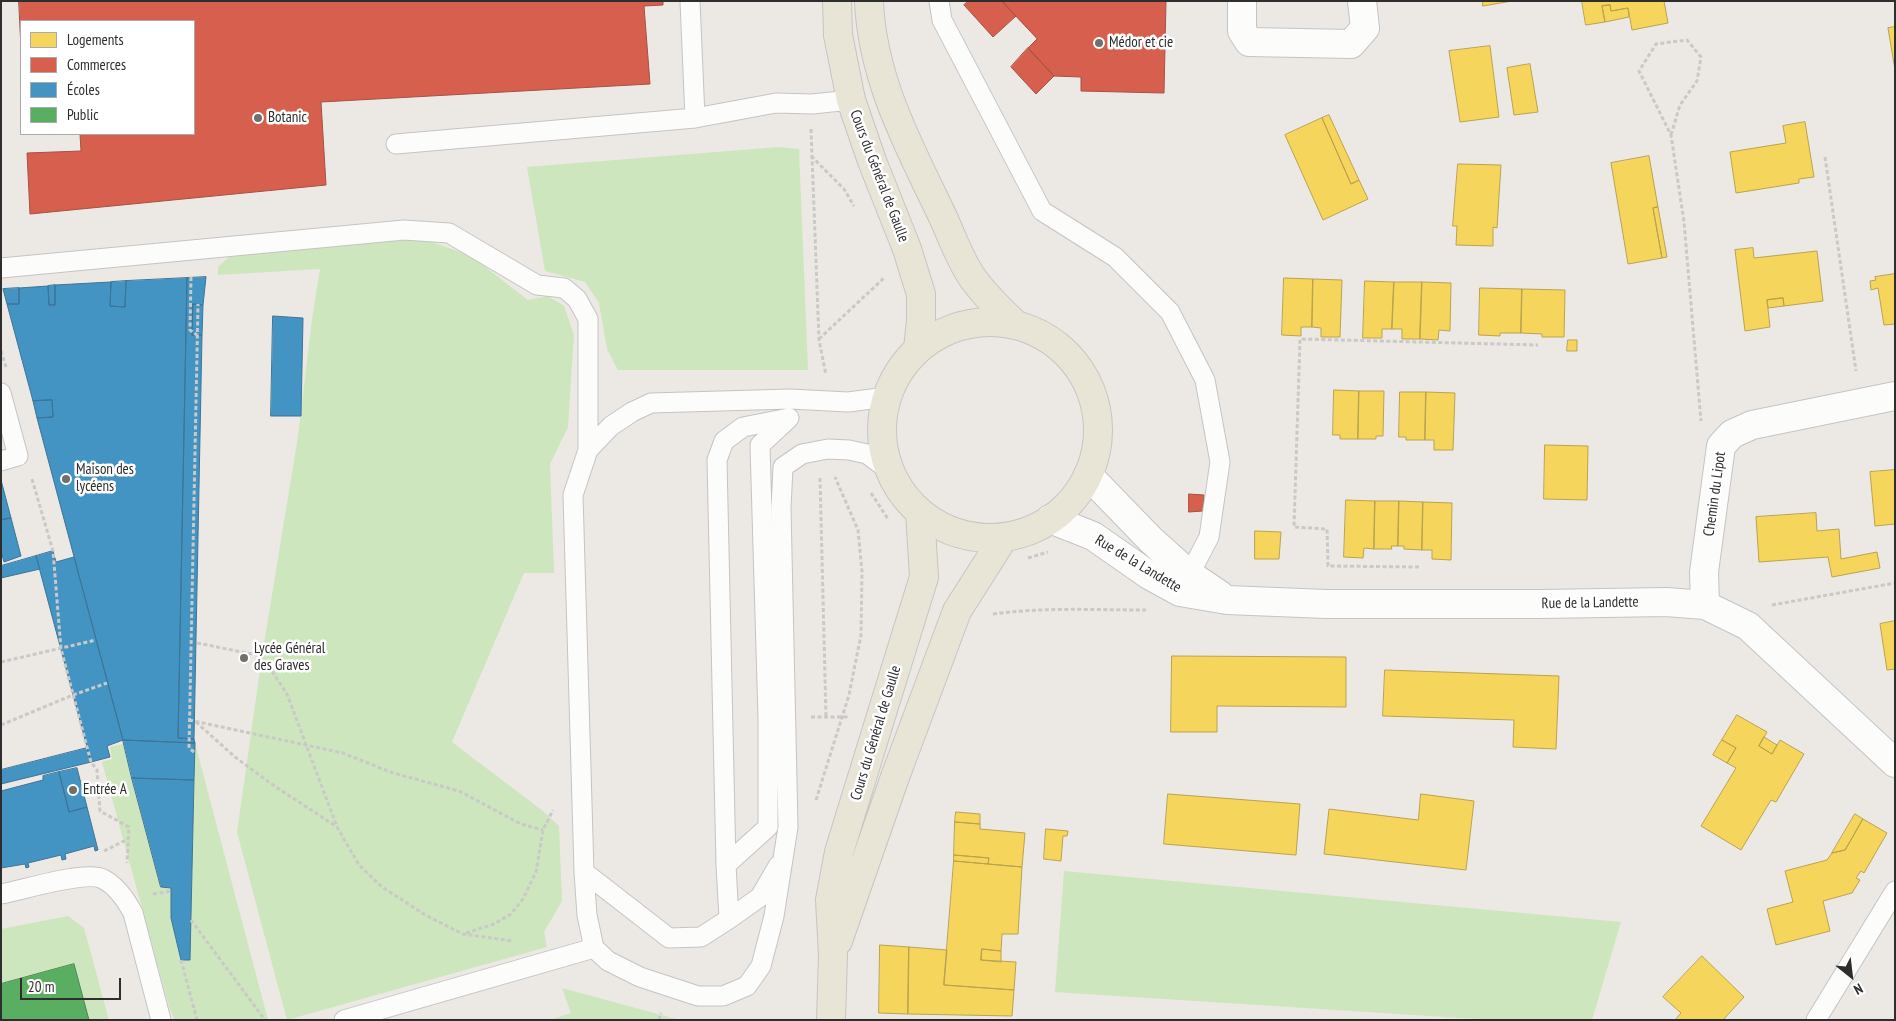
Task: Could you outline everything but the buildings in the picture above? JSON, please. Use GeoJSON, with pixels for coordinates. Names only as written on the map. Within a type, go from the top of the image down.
{"type":"FeatureCollection","features":[{"type":"Feature","properties":{"kind":"main road","name":"Cours du Général de Gaulle"},"geometry":{"type":"LineString","coordinates":[[838,1],[838,35],[850,100],[907,249],[921,294],[918,350]]}},
{"type":"Feature","properties":{"kind":"main road"},"geometry":{"type":"LineString","coordinates":[[869,1],[870,29],[887,95],[905,138],[972,278],[991,301],[1015,324]]}},
{"type":"Feature","properties":{"kind":"main road"},"geometry":{"type":"LineString","coordinates":[[980,322],[1015,324],[1045,336],[1064,351],[1070,356],[1088,382],[1098,413],[1098,445],[1088,475],[1073,500],[1050,519],[1028,530],[1004,537],[964,534],[945,528],[920,512],[903,493],[891,472],[883,447],[883,422],[887,397],[900,371],[918,350],[947,331],[980,322]]}},
{"type":"Feature","properties":{"kind":"main road","name":"Cours du Général de Gaulle"},"geometry":{"type":"LineString","coordinates":[[831,1020],[832,955],[830,900],[839,852],[924,577],[920,512]]}},
{"type":"Feature","properties":{"kind":"main road","name":"Cours du Général de Gaulle"},"geometry":{"type":"LineString","coordinates":[[832,955],[895,777],[957,611],[1004,537]]}},
{"type":"Feature","properties":{"kind":"street"},"geometry":{"type":"LineString","coordinates":[[1242,1],[1242,31],[1249,42],[1350,44],[1365,28],[1362,1]]}},
{"type":"Feature","properties":{"kind":"street","name":"Chemin du Lipot"},"geometry":{"type":"LineString","coordinates":[[1705,605],[1704,572],[1721,446],[1732,434],[1752,425],[1895,396]]}},
{"type":"Feature","properties":{"kind":"street","name":"Rue de la Landette"},"geometry":{"type":"LineString","coordinates":[[1088,475],[1151,540],[1184,583]]}},
{"type":"Feature","properties":{"kind":"street","name":"Rue de la Landette"},"geometry":{"type":"LineString","coordinates":[[1050,519],[1093,536],[1149,574],[1184,583],[1227,600],[1346,604],[1666,602],[1705,605],[1748,626],[1895,763]]}},
{"type":"Feature","properties":{"kind":"lane"},"geometry":{"type":"LineString","coordinates":[[690,1],[695,118]]}},
{"type":"Feature","properties":{"kind":"lane"},"geometry":{"type":"LineString","coordinates":[[940,1],[942,20],[1042,212],[1115,256],[1170,312],[1205,380],[1220,462],[1210,537],[1184,583]]}},
{"type":"Feature","properties":{"kind":"lane"},"geometry":{"type":"LineString","coordinates":[[396,144],[695,118],[776,103],[812,104],[850,100]]}},
{"type":"Feature","properties":{"kind":"lane"},"geometry":{"type":"LineString","coordinates":[[1,268],[404,230],[449,233],[537,285],[564,288],[577,299],[588,319],[588,450],[573,495],[584,872],[587,915],[594,948],[608,961],[640,977],[698,996],[723,996],[747,986],[762,966],[774,916],[788,827],[781,508],[783,468],[802,454],[828,449],[849,450],[866,454],[891,472]]}},
{"type":"Feature","properties":{"kind":"lane"},"geometry":{"type":"LineString","coordinates":[[1,393],[10,458]]}},
{"type":"Feature","properties":{"kind":"lane"},"geometry":{"type":"LineString","coordinates":[[588,450],[611,426],[632,412],[651,403],[790,399],[848,402],[887,397]]}},
{"type":"Feature","properties":{"kind":"lane"},"geometry":{"type":"LineString","coordinates":[[729,919],[726,865],[717,460],[724,441],[743,427],[789,418],[828,402]]}},
{"type":"Feature","properties":{"kind":"lane"},"geometry":{"type":"LineString","coordinates":[[726,865],[768,827],[768,718],[760,444],[789,418]]}},
{"type":"Feature","properties":{"kind":"lane"},"geometry":{"type":"LineString","coordinates":[[584,872],[669,938],[701,937],[760,897],[783,858]]}},
{"type":"Feature","properties":{"kind":"lane"},"geometry":{"type":"LineString","coordinates":[[1,894],[87,875],[102,878],[114,886],[125,899],[133,913],[161,1020]]}},
{"type":"Feature","properties":{"kind":"lane"},"geometry":{"type":"LineString","coordinates":[[1816,1020],[1895,891]]}},
{"type":"Feature","properties":{"kind":"lane"},"geometry":{"type":"LineString","coordinates":[[345,1020],[594,948]]}},
{"type":"Feature","properties":{"kind":"path"},"geometry":{"type":"LineString","coordinates":[[1671,135],[1680,105],[1697,81],[1701,57],[1687,40],[1656,44],[1639,71],[1671,135],[1684,222],[1702,435],[1721,446]]}},
{"type":"Feature","properties":{"kind":"path"},"geometry":{"type":"LineString","coordinates":[[812,104],[811,156],[819,340],[825,365],[828,402]]}},
{"type":"Feature","properties":{"kind":"path"},"geometry":{"type":"LineString","coordinates":[[811,156],[844,189],[856,210]]}},
{"type":"Feature","properties":{"kind":"path"},"geometry":{"type":"LineString","coordinates":[[1825,157],[1860,402]]}},
{"type":"Feature","properties":{"kind":"path"},"geometry":{"type":"LineString","coordinates":[[191,250],[190,330],[197,335]]}},
{"type":"Feature","properties":{"kind":"path"},"geometry":{"type":"LineString","coordinates":[[819,340],[884,278],[885,271]]}},
{"type":"Feature","properties":{"kind":"path"},"geometry":{"type":"LineString","coordinates":[[194,752],[189,748],[189,720],[198,304]]}},
{"type":"Feature","properties":{"kind":"path"},"geometry":{"type":"LineString","coordinates":[[1419,567],[1328,566],[1327,529],[1294,527],[1300,339],[1538,345]]}},
{"type":"Feature","properties":{"kind":"path"},"geometry":{"type":"LineString","coordinates":[[828,449],[829,463],[858,530],[862,572],[861,635],[849,696],[842,717]]}},
{"type":"Feature","properties":{"kind":"path"},"geometry":{"type":"LineString","coordinates":[[10,458],[27,461],[53,551],[61,649],[91,762],[97,770],[100,811],[129,827],[125,899]]}},
{"type":"Feature","properties":{"kind":"path"},"geometry":{"type":"LineString","coordinates":[[826,717],[820,473],[832,471]]}},
{"type":"Feature","properties":{"kind":"path"},"geometry":{"type":"LineString","coordinates":[[870,492],[890,524]]}},
{"type":"Feature","properties":{"kind":"path"},"geometry":{"type":"LineString","coordinates":[[991,614],[1034,609],[1168,610],[1184,583]]}},
{"type":"Feature","properties":{"kind":"path"},"geometry":{"type":"LineString","coordinates":[[1748,626],[1769,605],[1895,583]]}},
{"type":"Feature","properties":{"kind":"path"},"geometry":{"type":"LineString","coordinates":[[1,662],[96,640]]}},
{"type":"Feature","properties":{"kind":"path"},"geometry":{"type":"LineString","coordinates":[[197,643],[262,656],[287,694],[337,827],[359,864],[382,887],[427,916],[463,934],[512,942],[520,939]]}},
{"type":"Feature","properties":{"kind":"path"},"geometry":{"type":"LineString","coordinates":[[1,725],[107,683]]}},
{"type":"Feature","properties":{"kind":"path"},"geometry":{"type":"LineString","coordinates":[[189,720],[343,753],[390,772],[459,791],[521,824],[543,830]]}},
{"type":"Feature","properties":{"kind":"path"},"geometry":{"type":"LineString","coordinates":[[195,721],[235,757],[270,783],[337,827]]}},
{"type":"Feature","properties":{"kind":"path"},"geometry":{"type":"LineString","coordinates":[[463,934],[494,924],[511,914],[524,899],[536,872],[543,830],[551,818],[556,802]]}},
{"type":"Feature","properties":{"kind":"path"},"geometry":{"type":"LineString","coordinates":[[191,920],[265,1020]]}},
{"type":"Feature","properties":{"kind":"path"},"geometry":{"type":"LineString","coordinates":[[181,960],[198,1020]]}},
{"type":"Feature","properties":{"kind":"green space"},"geometry":{"type":"Polygon","coordinates":[[[779,147],[799,149],[808,370],[618,370],[607,349],[599,303],[585,282],[545,271],[527,167],[779,147]]]}},
{"type":"Feature","properties":{"kind":"green space"},"geometry":{"type":"Polygon","coordinates":[[[421,238],[471,256],[528,300],[548,296],[564,306],[574,335],[568,427],[550,464],[554,573],[524,573],[452,742],[543,811],[559,826],[562,901],[544,932],[547,947],[287,1020],[237,832],[262,656],[298,436],[320,269],[218,275],[218,267],[230,256],[421,238]]]}},
{"type":"Feature","properties":{"kind":"green space"},"geometry":{"type":"Polygon","coordinates":[[[195,743],[268,1020],[175,1020],[170,1010],[102,762],[112,759],[110,747],[123,744],[161,887],[171,888],[171,918],[181,959],[190,960],[195,743]]]}},
{"type":"Feature","properties":{"kind":"green space"},"geometry":{"type":"Polygon","coordinates":[[[1064,871],[1621,922],[1592,1020],[1492,1020],[1055,992],[1064,871]]]}},
{"type":"Feature","properties":{"kind":"green space"},"geometry":{"type":"Polygon","coordinates":[[[68,916],[84,928],[109,1020],[1,1020],[1,929],[68,916]]]}},
{"type":"Feature","properties":{"kind":"green space"},"geometry":{"type":"Polygon","coordinates":[[[562,988],[680,1020],[549,1020],[571,1013],[562,988]]]}},
{"type":"Feature","properties":{"kind":"place","name":"Médor et cie"},"geometry":{"type":"Point","coordinates":[1099,43]}},
{"type":"Feature","properties":{"kind":"place","name":"Botanic"},"geometry":{"type":"Point","coordinates":[258,118]}},
{"type":"Feature","properties":{"kind":"place","name":"Maison des lycéens"},"geometry":{"type":"Point","coordinates":[66,479]}},
{"type":"Feature","properties":{"kind":"place","name":"Lycée Général des Graves"},"geometry":{"type":"Point","coordinates":[244,658]}},
{"type":"Feature","properties":{"kind":"place","name":"Entrée A"},"geometry":{"type":"Point","coordinates":[73,790]}}]}
